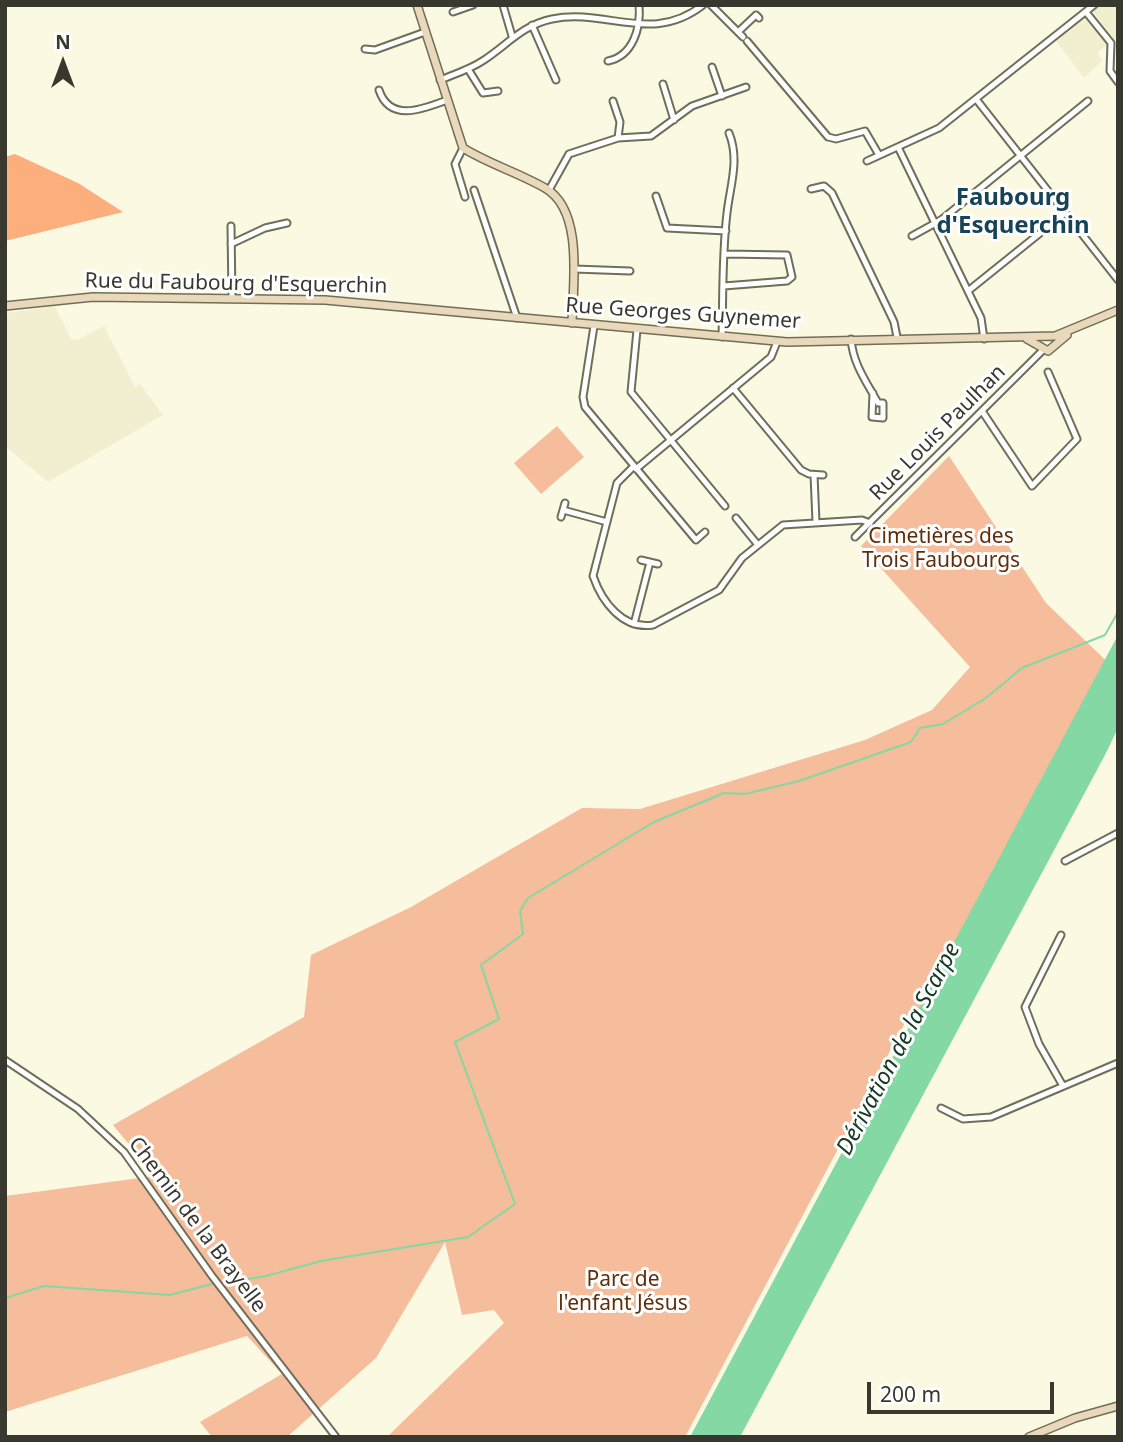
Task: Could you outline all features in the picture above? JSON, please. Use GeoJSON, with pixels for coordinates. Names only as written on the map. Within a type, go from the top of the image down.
{"type":"FeatureCollection","features":[{"type":"Feature","properties":{"kind":"main road"},"geometry":{"type":"LineString","coordinates":[[417,5],[463,148],[549,191],[563,205],[570,219],[572,323]]}},
{"type":"Feature","properties":{"kind":"main road","name":"Rue du Faubourg d'Esquerchin"},"geometry":{"type":"LineString","coordinates":[[5,306],[76,298],[232,298],[359,302],[465,313]]}},
{"type":"Feature","properties":{"kind":"main road","name":"Rue Georges Guynemer"},"geometry":{"type":"LineString","coordinates":[[465,313],[777,342],[897,337],[1025,339],[1077,329],[1118,310]]}},
{"type":"Feature","properties":{"kind":"main road","name":"Rue Georges Guynemer"},"geometry":{"type":"LineString","coordinates":[[1054,347],[1077,329]]}},
{"type":"Feature","properties":{"kind":"main road"},"geometry":{"type":"LineString","coordinates":[[1046,336],[1054,341],[1054,347],[1049,351],[1041,348],[1046,336]]}},
{"type":"Feature","properties":{"kind":"main road","name":"Rue Georges Guynemer"},"geometry":{"type":"LineString","coordinates":[[1025,339],[1041,348]]}},
{"type":"Feature","properties":{"kind":"main road"},"geometry":{"type":"LineString","coordinates":[[1029,1437],[1084,1415],[1118,1406]]}},
{"type":"Feature","properties":{"kind":"street"},"geometry":{"type":"LineString","coordinates":[[453,12],[473,5]]}},
{"type":"Feature","properties":{"kind":"street"},"geometry":{"type":"LineString","coordinates":[[503,5],[512,36]]}},
{"type":"Feature","properties":{"kind":"street"},"geometry":{"type":"LineString","coordinates":[[608,61],[621,57],[638,32],[639,5]]}},
{"type":"Feature","properties":{"kind":"street"},"geometry":{"type":"LineString","coordinates":[[440,79],[468,69],[487,58],[512,36],[532,25],[564,17],[639,25],[673,22],[703,5]]}},
{"type":"Feature","properties":{"kind":"street"},"geometry":{"type":"LineString","coordinates":[[711,5],[745,39],[828,137],[836,139],[865,131],[879,155]]}},
{"type":"Feature","properties":{"kind":"street"},"geometry":{"type":"LineString","coordinates":[[867,161],[939,128],[1094,5]]}},
{"type":"Feature","properties":{"kind":"street"},"geometry":{"type":"LineString","coordinates":[[1086,12],[1111,43],[1110,71],[1118,82]]}},
{"type":"Feature","properties":{"kind":"street"},"geometry":{"type":"LineString","coordinates":[[738,32],[755,15],[759,18]]}},
{"type":"Feature","properties":{"kind":"street"},"geometry":{"type":"LineString","coordinates":[[532,25],[556,80]]}},
{"type":"Feature","properties":{"kind":"street"},"geometry":{"type":"LineString","coordinates":[[365,49],[375,50],[425,32]]}},
{"type":"Feature","properties":{"kind":"street"},"geometry":{"type":"LineString","coordinates":[[712,67],[722,96]]}},
{"type":"Feature","properties":{"kind":"street"},"geometry":{"type":"LineString","coordinates":[[468,69],[483,93],[498,91]]}},
{"type":"Feature","properties":{"kind":"street"},"geometry":{"type":"LineString","coordinates":[[663,84],[674,120]]}},
{"type":"Feature","properties":{"kind":"street"},"geometry":{"type":"LineString","coordinates":[[549,191],[566,156],[618,138],[647,138],[692,106],[746,86]]}},
{"type":"Feature","properties":{"kind":"street"},"geometry":{"type":"LineString","coordinates":[[379,90],[390,107],[400,112],[424,109],[447,100]]}},
{"type":"Feature","properties":{"kind":"street"},"geometry":{"type":"LineString","coordinates":[[976,99],[1118,280]]}},
{"type":"Feature","properties":{"kind":"street"},"geometry":{"type":"LineString","coordinates":[[614,101],[620,122],[618,138]]}},
{"type":"Feature","properties":{"kind":"street"},"geometry":{"type":"LineString","coordinates":[[912,236],[935,224],[1088,101]]}},
{"type":"Feature","properties":{"kind":"street"},"geometry":{"type":"LineString","coordinates":[[722,337],[726,231],[733,190],[734,150],[729,133]]}},
{"type":"Feature","properties":{"kind":"street"},"geometry":{"type":"LineString","coordinates":[[898,147],[982,320],[984,339]]}},
{"type":"Feature","properties":{"kind":"street"},"geometry":{"type":"LineString","coordinates":[[463,148],[455,164],[465,197]]}},
{"type":"Feature","properties":{"kind":"street"},"geometry":{"type":"LineString","coordinates":[[811,189],[821,186],[832,193],[894,322],[897,337]]}},
{"type":"Feature","properties":{"kind":"street"},"geometry":{"type":"LineString","coordinates":[[474,190],[517,318]]}},
{"type":"Feature","properties":{"kind":"street"},"geometry":{"type":"LineString","coordinates":[[656,197],[667,228],[726,231]]}},
{"type":"Feature","properties":{"kind":"street"},"geometry":{"type":"LineString","coordinates":[[968,291],[1065,213]]}},
{"type":"Feature","properties":{"kind":"street"},"geometry":{"type":"LineString","coordinates":[[231,244],[265,228],[287,223]]}},
{"type":"Feature","properties":{"kind":"street"},"geometry":{"type":"LineString","coordinates":[[231,226],[232,298]]}},
{"type":"Feature","properties":{"kind":"street"},"geometry":{"type":"LineString","coordinates":[[724,286],[787,281],[792,273],[787,255],[725,254]]}},
{"type":"Feature","properties":{"kind":"street"},"geometry":{"type":"LineString","coordinates":[[572,269],[630,271]]}},
{"type":"Feature","properties":{"kind":"street"},"geometry":{"type":"LineString","coordinates":[[594,326],[584,404],[696,540],[705,532]]}},
{"type":"Feature","properties":{"kind":"street"},"geometry":{"type":"LineString","coordinates":[[637,330],[630,390],[725,506]]}},
{"type":"Feature","properties":{"kind":"street"},"geometry":{"type":"LineString","coordinates":[[851,339],[853,359],[873,393]]}},
{"type":"Feature","properties":{"kind":"street"},"geometry":{"type":"LineString","coordinates":[[777,342],[771,357],[618,480],[593,576],[617,617],[634,624],[653,625],[719,590],[740,561],[786,524],[870,523]]}},
{"type":"Feature","properties":{"kind":"street","name":"Rue Louis Paulhan"},"geometry":{"type":"LineString","coordinates":[[855,537],[982,411],[1041,348]]}},
{"type":"Feature","properties":{"kind":"street"},"geometry":{"type":"LineString","coordinates":[[982,411],[1032,486],[1077,439],[1048,372]]}},
{"type":"Feature","properties":{"kind":"street"},"geometry":{"type":"LineString","coordinates":[[733,388],[801,470],[823,475]]}},
{"type":"Feature","properties":{"kind":"street"},"geometry":{"type":"LineString","coordinates":[[814,475],[816,522]]}},
{"type":"Feature","properties":{"kind":"street"},"geometry":{"type":"LineString","coordinates":[[561,517],[564,507],[607,522]]}},
{"type":"Feature","properties":{"kind":"street"},"geometry":{"type":"LineString","coordinates":[[736,518],[758,545]]}},
{"type":"Feature","properties":{"kind":"street"},"geometry":{"type":"LineString","coordinates":[[641,559],[658,564]]}},
{"type":"Feature","properties":{"kind":"street"},"geometry":{"type":"LineString","coordinates":[[634,624],[650,562]]}},
{"type":"Feature","properties":{"kind":"street"},"geometry":{"type":"LineString","coordinates":[[1065,861],[1118,834]]}},
{"type":"Feature","properties":{"kind":"street"},"geometry":{"type":"LineString","coordinates":[[1061,935],[1025,1007],[1042,1050],[1063,1086]]}},
{"type":"Feature","properties":{"kind":"street","name":"Chemin de la Brayelle"},"geometry":{"type":"LineString","coordinates":[[5,1060],[78,1109],[124,1152],[218,1283],[336,1437]]}},
{"type":"Feature","properties":{"kind":"street"},"geometry":{"type":"LineString","coordinates":[[941,1108],[958,1118],[985,1119],[1118,1063]]}},
{"type":"Feature","properties":{"kind":"shaded area"},"geometry":{"type":"Polygon","coordinates":[[[1099,5],[1118,5],[1118,44],[1092,11],[1099,5]]]}},
{"type":"Feature","properties":{"kind":"shaded area"},"geometry":{"type":"Polygon","coordinates":[[[1086,17],[1108,44],[1098,52],[1102,61],[1084,78],[1056,41],[1086,17]]]}},
{"type":"Feature","properties":{"kind":"shaded area"},"geometry":{"type":"Polygon","coordinates":[[[15,154],[78,183],[123,212],[5,241],[5,157],[15,154]]]}},
{"type":"Feature","properties":{"kind":"shaded area"},"geometry":{"type":"Polygon","coordinates":[[[55,306],[71,339],[77,340],[104,326],[135,387],[140,384],[163,415],[48,482],[5,446],[5,313],[55,306]]]}},
{"type":"Feature","properties":{"kind":"green space"},"geometry":{"type":"Polygon","coordinates":[[[557,426],[584,457],[541,494],[514,463],[557,426]]]}},
{"type":"Feature","properties":{"kind":"green space"},"geometry":{"type":"Polygon","coordinates":[[[949,456],[1046,603],[1118,672],[961,1003],[906,1021],[685,1437],[387,1437],[504,1323],[494,1310],[462,1315],[445,1242],[376,1358],[287,1437],[212,1437],[200,1422],[282,1374],[247,1336],[5,1412],[5,1196],[155,1176],[113,1125],[304,1017],[311,955],[411,907],[582,808],[640,809],[865,740],[932,710],[970,667],[861,546],[949,456]]]}},
{"type":"Feature","properties":{"kind":"water","name":"Dérivation de la Scarpe"},"geometry":{"type":"Polygon","coordinates":[[[1118,635],[1118,728],[1105,755],[740,1437],[690,1437],[1118,635]]]}},
{"type":"Feature","properties":{"kind":"waterway"},"geometry":{"type":"LineString","coordinates":[[224,1283],[266,1276],[321,1261],[468,1237],[515,1204],[455,1042],[499,1019],[481,965],[523,934],[520,911],[528,898],[654,822],[724,793],[745,794],[799,781],[911,742],[920,728],[943,724],[986,698],[1022,668],[1105,635],[1118,612]]}},
{"type":"Feature","properties":{"kind":"waterway"},"geometry":{"type":"LineString","coordinates":[[5,1298],[44,1286],[170,1295],[212,1284]]}},
{"type":"Feature","properties":{"kind":"district","name":"Faubourg d'Esquerchin"},"geometry":{"type":"Point","coordinates":[1013,212]}},
{"type":"Feature","properties":{"kind":"park label","name":"Cimetières des Trois Faubourgs"},"geometry":{"type":"Point","coordinates":[941,549]}},
{"type":"Feature","properties":{"kind":"park label","name":"Parc de l'enfant Jésus"},"geometry":{"type":"Point","coordinates":[623,1292]}}]}
